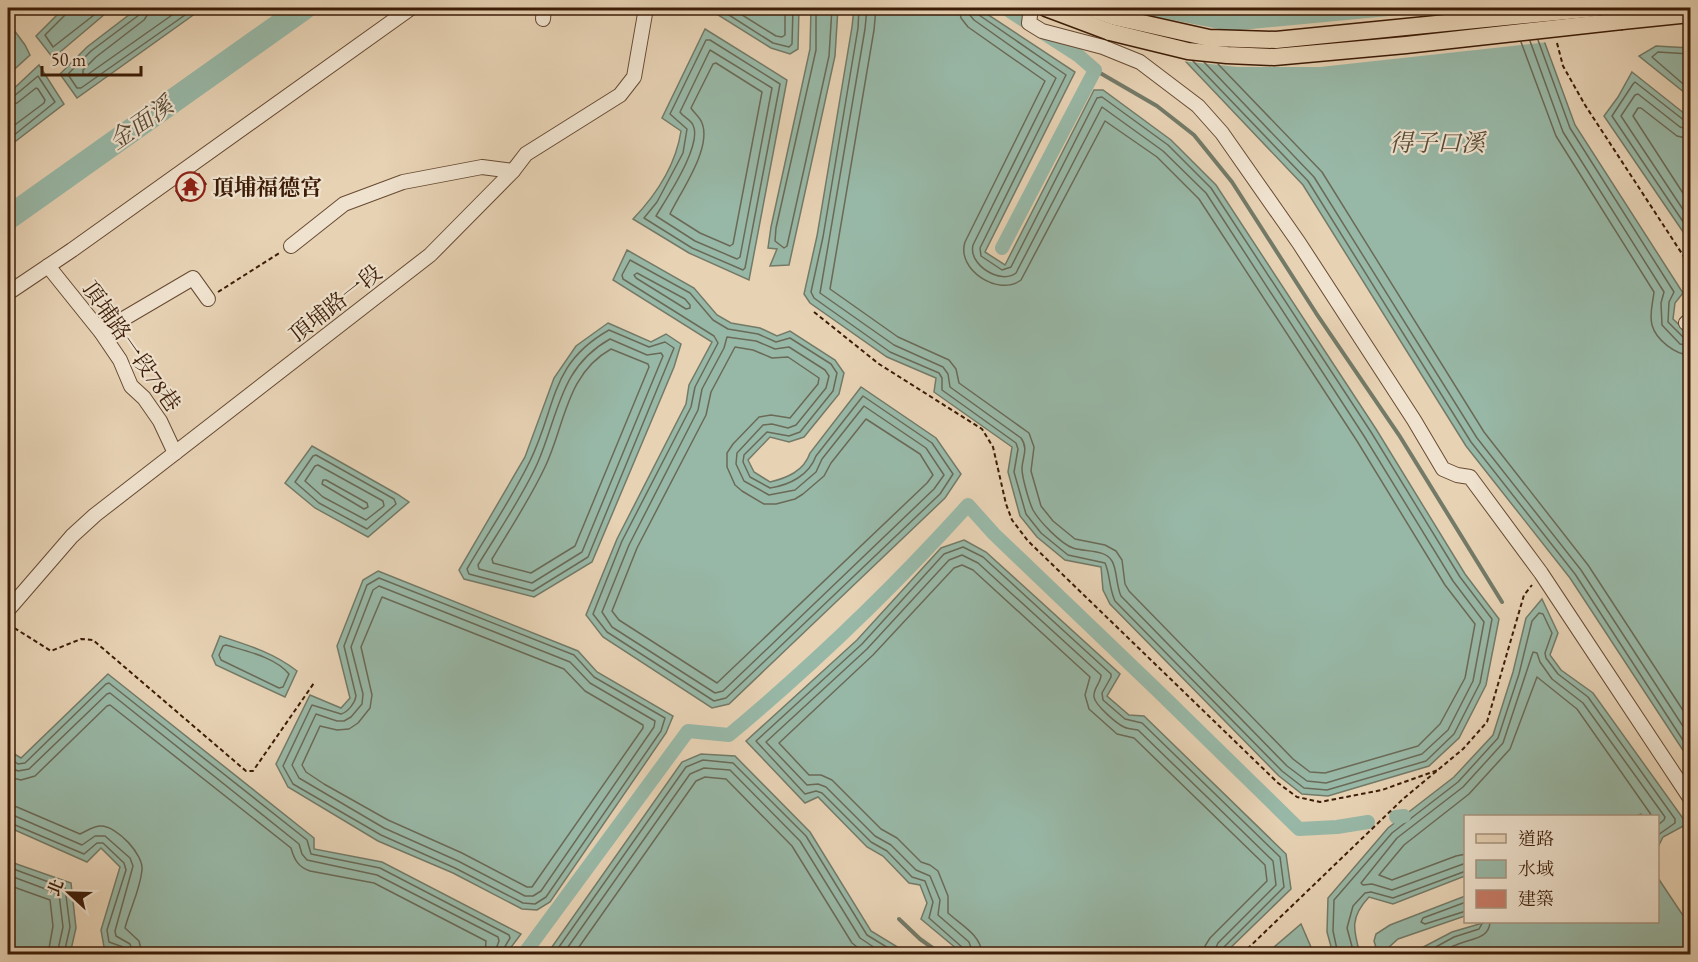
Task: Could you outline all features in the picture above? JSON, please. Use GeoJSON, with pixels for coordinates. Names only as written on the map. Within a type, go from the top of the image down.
{"type":"FeatureCollection","features":[{"type":"Feature","properties":{"kind":"main road"},"geometry":{"type":"LineString","coordinates":[[1046,8],[1112,24],[1209,38],[1276,40],[1597,8]]}},
{"type":"Feature","properties":{"kind":"main road"},"geometry":{"type":"LineString","coordinates":[[1090,8],[1112,24],[1188,51],[1274,57],[1690,14]]}},
{"type":"Feature","properties":{"kind":"street"},"geometry":{"type":"LineString","coordinates":[[8,293],[411,8]]}},
{"type":"Feature","properties":{"kind":"street","name":"頂埔路一段"},"geometry":{"type":"LineString","coordinates":[[8,610],[72,536],[95,515],[430,255],[513,171],[526,154],[620,95],[634,77],[646,8]]}},
{"type":"Feature","properties":{"kind":"street"},"geometry":{"type":"LineString","coordinates":[[1031,8],[1029,23],[1042,31],[1103,47],[1140,62],[1198,106],[1222,133],[1299,243],[1414,420],[1443,469],[1470,477],[1541,573],[1690,798]]}},
{"type":"Feature","properties":{"kind":"street"},"geometry":{"type":"LineString","coordinates":[[291,246],[344,204],[403,182],[482,167],[513,171]]}},
{"type":"Feature","properties":{"kind":"street","name":"頂埔路一段78巷"},"geometry":{"type":"LineString","coordinates":[[48,266],[101,332],[120,360],[131,386],[144,398],[160,421],[175,453]]}},
{"type":"Feature","properties":{"kind":"street"},"geometry":{"type":"LineString","coordinates":[[101,332],[193,278],[208,299]]}},
{"type":"Feature","properties":{"kind":"path"},"geometry":{"type":"LineString","coordinates":[[1556,37],[1563,66],[1585,105],[1690,266]]}},
{"type":"Feature","properties":{"kind":"path"},"geometry":{"type":"LineString","coordinates":[[208,299],[291,246]]}},
{"type":"Feature","properties":{"kind":"path"},"geometry":{"type":"LineString","coordinates":[[814,312],[879,364],[982,429],[993,447],[1012,520],[1028,541],[1278,783],[1297,797],[1320,802],[1382,790],[1438,770]]}},
{"type":"Feature","properties":{"kind":"path"},"geometry":{"type":"LineString","coordinates":[[1242,954],[1403,799],[1463,749],[1487,722],[1524,595],[1541,573]]}},
{"type":"Feature","properties":{"kind":"path"},"geometry":{"type":"LineString","coordinates":[[8,624],[51,651],[81,639],[93,640],[246,771],[253,771],[314,683]]}},
{"type":"Feature","properties":{"kind":"water"},"geometry":{"type":"Polygon","coordinates":[[[64,8],[112,8],[53,58],[36,36],[64,8]]]}},
{"type":"Feature","properties":{"kind":"water"},"geometry":{"type":"Polygon","coordinates":[[[138,8],[203,8],[77,98],[60,74],[87,47],[138,8]]]}},
{"type":"Feature","properties":{"kind":"water"},"geometry":{"type":"Polygon","coordinates":[[[707,8],[799,8],[798,49],[790,54],[771,48],[707,8]]]}},
{"type":"Feature","properties":{"kind":"water"},"geometry":{"type":"Polygon","coordinates":[[[811,8],[838,8],[835,56],[789,265],[770,266],[777,249],[768,248],[771,227],[810,49],[811,8]]]}},
{"type":"Feature","properties":{"kind":"water"},"geometry":{"type":"Polygon","coordinates":[[[854,8],[978,8],[1075,72],[985,252],[1005,265],[1094,90],[1103,90],[1171,140],[1216,185],[1376,429],[1465,574],[1499,619],[1486,685],[1459,738],[1429,766],[1328,796],[1302,794],[1279,776],[1110,604],[1103,590],[1101,567],[1065,560],[1037,537],[1020,516],[1008,472],[1012,447],[934,392],[936,378],[887,357],[810,303],[804,294],[817,236],[854,8]]]}},
{"type":"Feature","properties":{"kind":"water","name":"得子口溪"},"geometry":{"type":"Polygon","coordinates":[[[1112,8],[1532,8],[1575,125],[1683,293],[1675,303],[1673,319],[1688,333],[1690,332],[1690,761],[1570,578],[1466,446],[1303,185],[1172,47],[1112,8]]]}},
{"type":"Feature","properties":{"kind":"water"},"geometry":{"type":"Polygon","coordinates":[[[8,22],[30,55],[8,75],[8,22]]]}},
{"type":"Feature","properties":{"kind":"water"},"geometry":{"type":"Polygon","coordinates":[[[705,29],[787,80],[749,280],[689,253],[633,219],[650,200],[675,155],[681,131],[662,118],[705,29]]]}},
{"type":"Feature","properties":{"kind":"water"},"geometry":{"type":"Polygon","coordinates":[[[1656,46],[1690,48],[1690,97],[1639,56],[1656,46]]]}},
{"type":"Feature","properties":{"kind":"water"},"geometry":{"type":"Polygon","coordinates":[[[39,65],[64,104],[8,147],[8,94],[39,65]]]}},
{"type":"Feature","properties":{"kind":"water"},"geometry":{"type":"Polygon","coordinates":[[[1632,72],[1690,118],[1690,242],[1604,116],[1632,72]]]}},
{"type":"Feature","properties":{"kind":"water"},"geometry":{"type":"Polygon","coordinates":[[[627,250],[694,288],[717,315],[731,323],[760,328],[777,336],[790,331],[835,360],[844,373],[839,394],[804,437],[789,442],[770,437],[748,460],[754,472],[770,482],[789,476],[799,469],[861,387],[936,438],[961,474],[945,498],[729,704],[712,708],[603,637],[586,615],[617,539],[686,404],[689,385],[712,342],[613,280],[627,250]]]}},
{"type":"Feature","properties":{"kind":"water"},"geometry":{"type":"Polygon","coordinates":[[[608,323],[651,342],[666,334],[681,344],[674,367],[592,562],[534,597],[464,579],[459,570],[525,457],[554,378],[576,346],[608,323]]]}},
{"type":"Feature","properties":{"kind":"water"},"geometry":{"type":"Polygon","coordinates":[[[312,446],[409,502],[368,537],[315,508],[285,483],[312,446]]]}},
{"type":"Feature","properties":{"kind":"water"},"geometry":{"type":"Polygon","coordinates":[[[964,540],[986,552],[1120,674],[1107,696],[1129,715],[1144,716],[1286,854],[1291,889],[1224,954],[963,954],[921,919],[927,903],[920,885],[909,883],[883,856],[867,847],[818,797],[805,803],[746,741],[857,640],[941,548],[964,540]]]}},
{"type":"Feature","properties":{"kind":"water"},"geometry":{"type":"Polygon","coordinates":[[[378,571],[578,651],[597,672],[673,716],[666,733],[550,902],[537,910],[522,909],[453,873],[378,841],[288,787],[276,764],[310,695],[341,708],[350,698],[337,646],[363,580],[378,571]]]}},
{"type":"Feature","properties":{"kind":"water"},"geometry":{"type":"Polygon","coordinates":[[[1542,599],[1558,633],[1550,655],[1561,670],[1593,693],[1687,824],[1663,837],[1659,845],[1659,815],[1464,815],[1464,876],[1393,904],[1369,897],[1356,917],[1355,930],[1360,954],[1333,954],[1327,932],[1328,898],[1388,828],[1454,777],[1493,735],[1513,672],[1526,618],[1542,599]]]}},
{"type":"Feature","properties":{"kind":"water"},"geometry":{"type":"Polygon","coordinates":[[[220,636],[270,654],[297,671],[285,697],[216,665],[212,656],[220,636]]]}},
{"type":"Feature","properties":{"kind":"water"},"geometry":{"type":"Polygon","coordinates":[[[108,674],[314,838],[314,849],[382,862],[521,934],[506,954],[128,954],[104,947],[101,930],[120,867],[101,848],[87,862],[8,827],[8,750],[21,758],[108,674]]]}},
{"type":"Feature","properties":{"kind":"water"},"geometry":{"type":"Polygon","coordinates":[[[701,754],[735,756],[810,832],[871,931],[909,954],[547,954],[682,762],[701,754]]]}},
{"type":"Feature","properties":{"kind":"water"},"geometry":{"type":"Polygon","coordinates":[[[8,861],[71,883],[76,928],[70,954],[8,954],[8,861]]]}},
{"type":"Feature","properties":{"kind":"water"},"geometry":{"type":"Polygon","coordinates":[[[1659,880],[1690,926],[1690,954],[1410,954],[1452,932],[1483,923],[1659,923],[1659,880]]]}},
{"type":"Feature","properties":{"kind":"water"},"geometry":{"type":"Polygon","coordinates":[[[1464,896],[1464,916],[1398,939],[1388,948],[1390,954],[1378,954],[1374,941],[1376,934],[1390,925],[1464,896]]]}},
{"type":"Feature","properties":{"kind":"water"},"geometry":{"type":"Polygon","coordinates":[[[1301,924],[1314,954],[1266,954],[1301,924]]]}},
{"type":"Feature","properties":{"kind":"pier"},"geometry":{"type":"Polygon","coordinates":[[[1109,8],[1230,31],[1473,8],[1535,8],[1548,42],[1320,67],[1238,67],[1180,61],[1170,50],[1109,8]]]}},
{"type":"Feature","properties":{"kind":"building","name":"頂埔福德宮"},"geometry":{"type":"Polygon","coordinates":[[[199,174],[206,184],[182,201],[176,191],[199,174]]]}},
{"type":"Feature","properties":{"kind":"waterway","name":"金面溪"},"geometry":{"type":"LineString","coordinates":[[8,218],[304,8]]}},
{"type":"Feature","properties":{"kind":"waterway"},"geometry":{"type":"LineString","coordinates":[[1002,248],[1095,70],[1079,56],[1005,8]]}},
{"type":"Feature","properties":{"kind":"waterway"},"geometry":{"type":"LineString","coordinates":[[1095,70],[1157,106],[1194,135],[1232,182],[1316,313],[1399,435],[1502,602]]}},
{"type":"Feature","properties":{"kind":"waterway"},"geometry":{"type":"LineString","coordinates":[[524,954],[688,731],[729,735],[853,624],[968,505],[994,534],[1299,829],[1337,827],[1368,822]]}},
{"type":"Feature","properties":{"kind":"waterway"},"geometry":{"type":"LineString","coordinates":[[1396,817],[1404,816]]}},
{"type":"Feature","properties":{"kind":"waterway"},"geometry":{"type":"LineString","coordinates":[[899,919],[920,939],[941,954]]}},
{"type":"Feature","properties":{"kind":"place","name":"頂埔福德宮"},"geometry":{"type":"Point","coordinates":[191,187]}}]}
